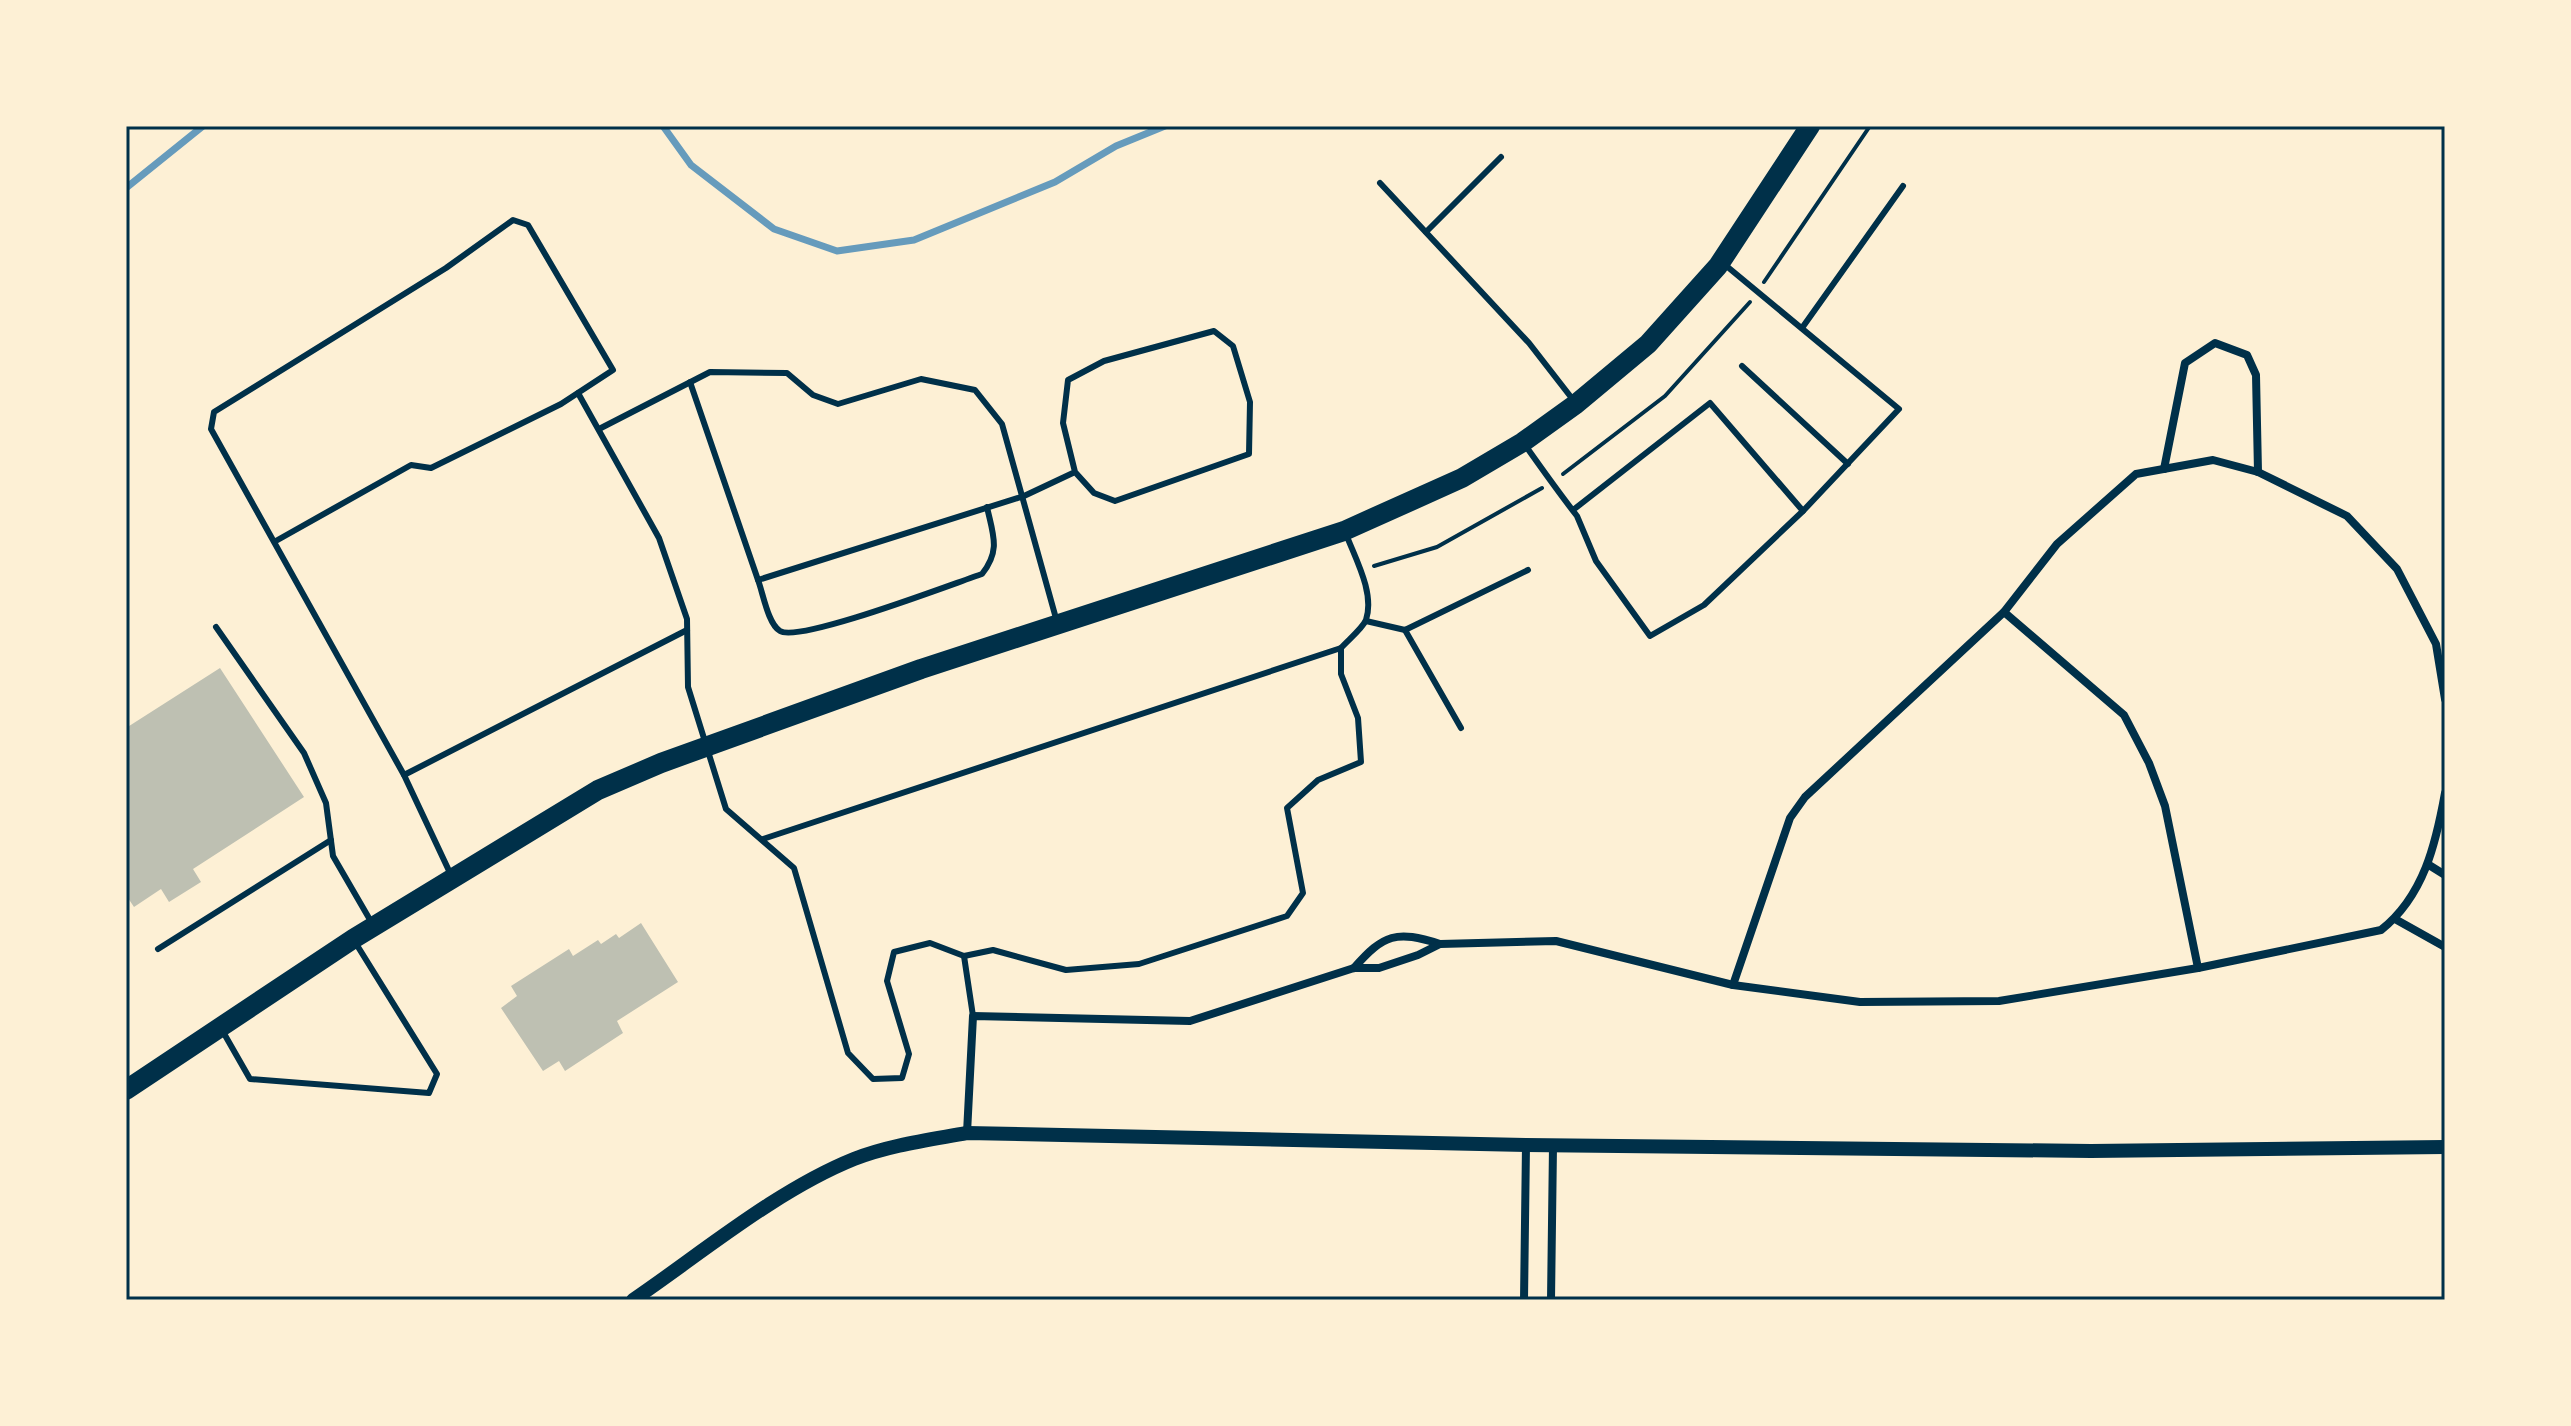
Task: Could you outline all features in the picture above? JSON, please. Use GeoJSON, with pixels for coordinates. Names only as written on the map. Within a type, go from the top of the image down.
{"type":"FeatureCollection","features":[{"type":"Feature","properties":{"kind":"main road"},"geometry":{"type":"LineString","coordinates":[[126,1090],[219,1025],[353,939],[598,790],[707,746],[1057,623],[1344,531],[1462,478],[1523,442],[1576,404],[1648,344],[1722,262],[1810,126]]}},
{"type":"Feature","properties":{"kind":"street"},"geometry":{"type":"LineString","coordinates":[[2164,469],[2185,363],[2215,343],[2247,355],[2256,375],[2258,472]]}},
{"type":"Feature","properties":{"kind":"street"},"geometry":{"type":"LineString","coordinates":[[1733,985],[1790,818],[1805,797],[2004,612],[2057,544],[2136,474],[2213,460],[2258,472],[2347,516],[2397,569],[2436,644],[2445,699]]}},
{"type":"Feature","properties":{"kind":"street"},"geometry":{"type":"LineString","coordinates":[[2004,612],[2124,715],[2149,763],[2165,806],[2198,968]]}},
{"type":"Feature","properties":{"kind":"street"},"geometry":{"type":"LineString","coordinates":[[1354,968],[1376,942],[1411,935],[1440,944],[1556,941],[1733,985],[1860,1002],[1999,1001],[2198,968],[2381,930],[2395,919],[2429,865],[2445,793]]}},
{"type":"Feature","properties":{"kind":"street"},"geometry":{"type":"LineString","coordinates":[[2429,865],[2445,875]]}},
{"type":"Feature","properties":{"kind":"street"},"geometry":{"type":"LineString","coordinates":[[2395,919],[2445,947]]}},
{"type":"Feature","properties":{"kind":"street"},"geometry":{"type":"LineString","coordinates":[[967,1133],[973,1016],[1190,1021],[1354,968],[1379,968],[1440,944]]}},
{"type":"Feature","properties":{"kind":"street"},"geometry":{"type":"LineString","coordinates":[[633,1300],[799,1187],[854,1159],[899,1145],[967,1133],[1553,1146],[2091,1151],[2445,1147]]}},
{"type":"Feature","properties":{"kind":"street"},"geometry":{"type":"LineString","coordinates":[[1524,1300],[1526,1145]]}},
{"type":"Feature","properties":{"kind":"street"},"geometry":{"type":"LineString","coordinates":[[1551,1300],[1553,1146]]}},
{"type":"Feature","properties":{"kind":"lane"},"geometry":{"type":"LineString","coordinates":[[1426,232],[1501,157]]}},
{"type":"Feature","properties":{"kind":"lane"},"geometry":{"type":"LineString","coordinates":[[1380,183],[1529,343],[1576,404]]}},
{"type":"Feature","properties":{"kind":"lane"},"geometry":{"type":"LineString","coordinates":[[1802,328],[1903,186]]}},
{"type":"Feature","properties":{"kind":"lane"},"geometry":{"type":"LineString","coordinates":[[274,542],[411,465],[431,468],[578,393],[613,370],[528,225],[513,220],[446,268],[214,412],[211,429],[274,542],[404,775],[452,877]]}},
{"type":"Feature","properties":{"kind":"lane"},"geometry":{"type":"LineString","coordinates":[[1523,442],[1573,510],[1596,561],[1650,636],[1704,605],[1803,511],[1899,409],[1722,262]]}},
{"type":"Feature","properties":{"kind":"lane"},"geometry":{"type":"LineString","coordinates":[[1214,331],[1233,346],[1250,402],[1249,454],[1115,501],[1094,493],[1075,472],[1063,423],[1068,380],[1104,361],[1214,331]]}},
{"type":"Feature","properties":{"kind":"lane"},"geometry":{"type":"LineString","coordinates":[[1742,366],[1848,464]]}},
{"type":"Feature","properties":{"kind":"lane"},"geometry":{"type":"LineString","coordinates":[[599,429],[710,372],[787,373],[813,395],[838,404],[921,379],[975,390],[1002,424],[1057,623]]}},
{"type":"Feature","properties":{"kind":"lane"},"geometry":{"type":"LineString","coordinates":[[690,382],[775,627],[782,633],[797,634],[832,625],[982,574],[993,559],[995,543],[987,507]]}},
{"type":"Feature","properties":{"kind":"lane"},"geometry":{"type":"LineString","coordinates":[[578,393],[659,538],[687,619],[688,687],[726,809],[794,868],[848,1053],[873,1079],[902,1078],[909,1054],[887,981],[894,952],[930,943],[964,956],[993,950],[1066,970],[1139,964],[1287,916],[1303,893],[1287,808],[1318,780],[1361,762],[1358,718],[1341,674],[1341,648]]}},
{"type":"Feature","properties":{"kind":"lane"},"geometry":{"type":"LineString","coordinates":[[1573,510],[1710,403],[1803,511]]}},
{"type":"Feature","properties":{"kind":"lane"},"geometry":{"type":"LineString","coordinates":[[758,580],[1024,496],[1075,472]]}},
{"type":"Feature","properties":{"kind":"lane"},"geometry":{"type":"LineString","coordinates":[[763,839],[1341,648],[1366,621],[1367,600],[1360,570],[1344,531]]}},
{"type":"Feature","properties":{"kind":"lane"},"geometry":{"type":"LineString","coordinates":[[1366,621],[1405,630],[1528,570]]}},
{"type":"Feature","properties":{"kind":"lane"},"geometry":{"type":"LineString","coordinates":[[216,627],[304,753],[326,803],[333,856],[375,928]]}},
{"type":"Feature","properties":{"kind":"lane"},"geometry":{"type":"LineString","coordinates":[[404,775],[687,630]]}},
{"type":"Feature","properties":{"kind":"lane"},"geometry":{"type":"LineString","coordinates":[[1405,630],[1461,728]]}},
{"type":"Feature","properties":{"kind":"lane"},"geometry":{"type":"LineString","coordinates":[[158,949],[331,840]]}},
{"type":"Feature","properties":{"kind":"lane"},"geometry":{"type":"LineString","coordinates":[[219,1025],[250,1079],[429,1093],[437,1074],[353,939]]}},
{"type":"Feature","properties":{"kind":"lane"},"geometry":{"type":"LineString","coordinates":[[964,956],[973,1016]]}},
{"type":"Feature","properties":{"kind":"path"},"geometry":{"type":"LineString","coordinates":[[1360,570],[1437,547],[1522,502],[1665,396],[1735,323],[1870,126]]}},
{"type":"Feature","properties":{"kind":"building"},"geometry":{"type":"Polygon","coordinates":[[[220,668],[304,797],[193,869],[201,882],[169,902],[161,889],[134,907],[126,895],[126,728],[220,668]]]}},
{"type":"Feature","properties":{"kind":"building"},"geometry":{"type":"Polygon","coordinates":[[[641,923],[678,982],[617,1021],[623,1033],[565,1071],[559,1061],[543,1071],[501,1008],[517,996],[511,986],[569,949],[573,956],[598,940],[601,944],[616,934],[619,938],[641,923]]]}},
{"type":"Feature","properties":{"kind":"waterway"},"geometry":{"type":"LineString","coordinates":[[126,188],[203,126]]}},
{"type":"Feature","properties":{"kind":"waterway"},"geometry":{"type":"LineString","coordinates":[[663,126],[691,165],[774,229],[837,251],[914,240],[1055,182],[1116,146],[1165,126]]}}]}
